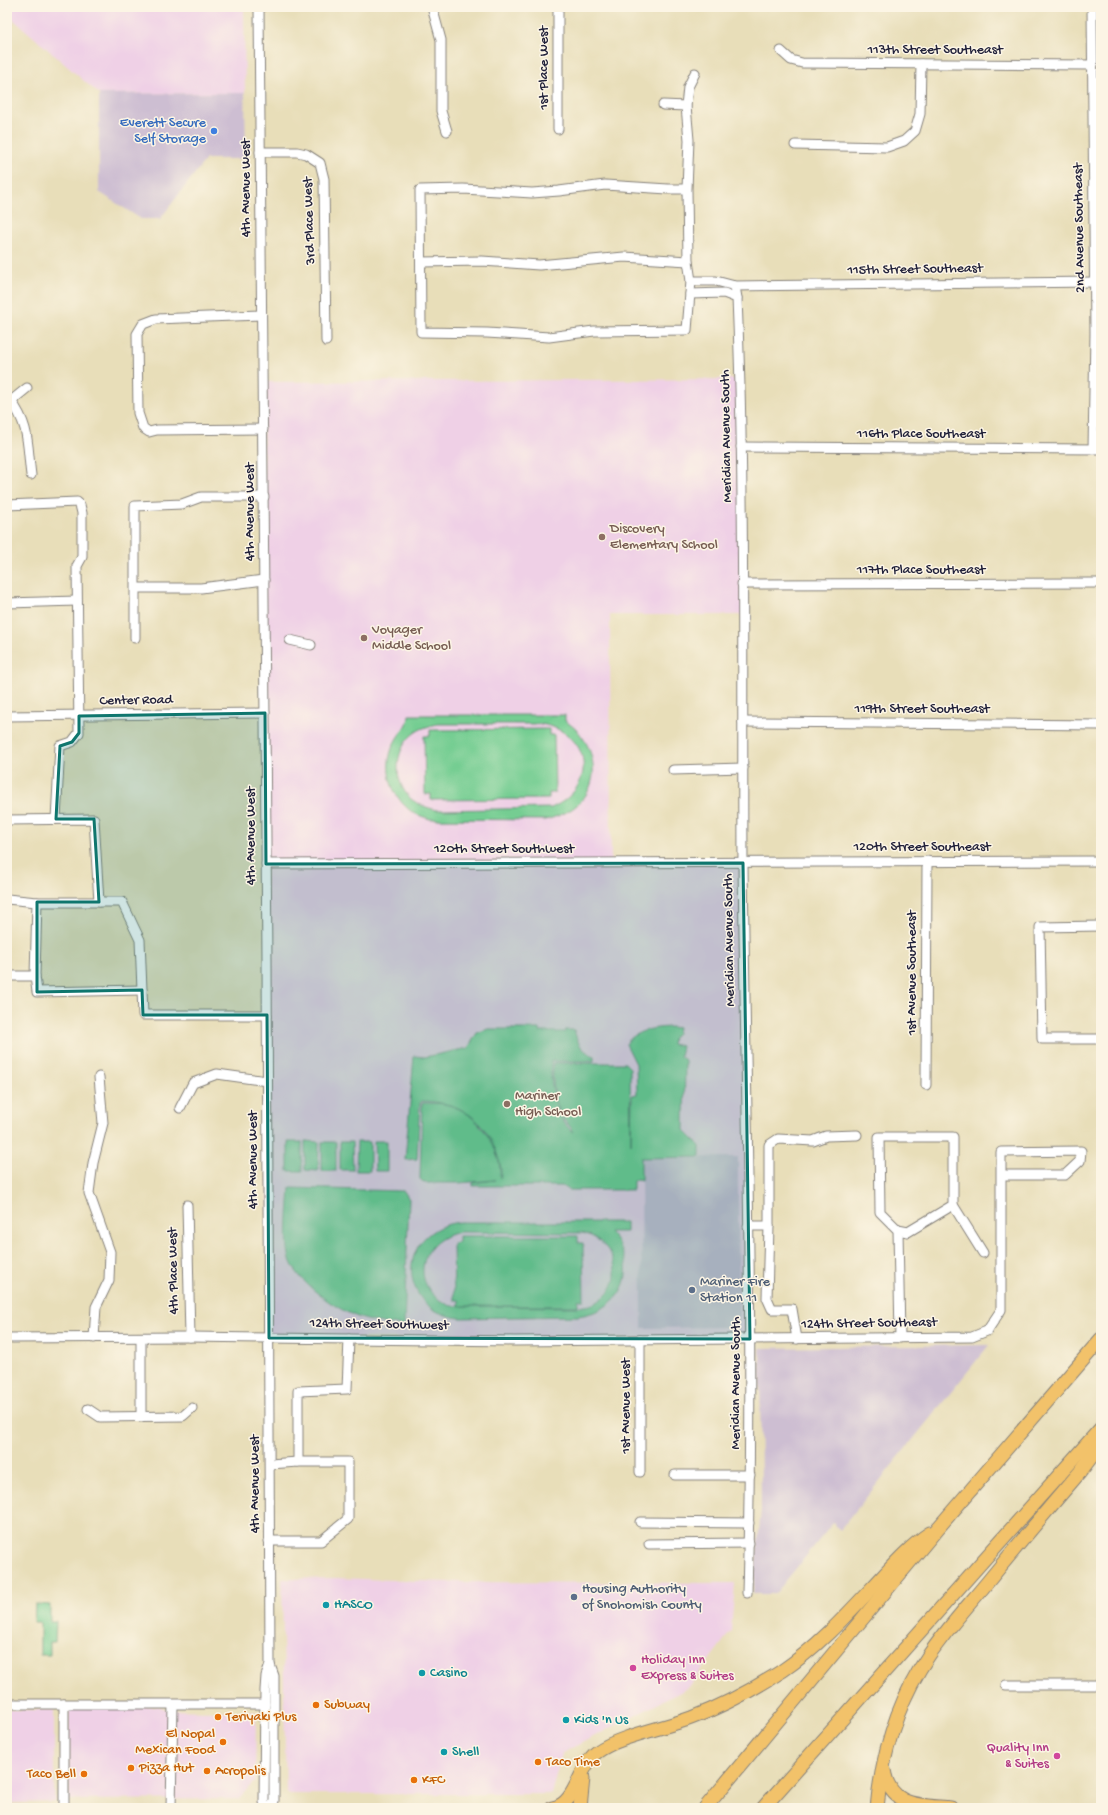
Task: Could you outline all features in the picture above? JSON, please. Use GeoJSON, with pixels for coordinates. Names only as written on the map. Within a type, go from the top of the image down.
{"type":"FeatureCollection","features":[{"type":"Feature","properties":{"kind":"highway"},"geometry":{"type":"LineString","coordinates":[[705,1808],[938,1528],[1101,1339]]}},
{"type":"Feature","properties":{"kind":"highway"},"geometry":{"type":"LineString","coordinates":[[763,1808],[1101,1428]]}},
{"type":"Feature","properties":{"kind":"highway"},"geometry":{"type":"LineString","coordinates":[[877,1808],[883,1765],[893,1729],[902,1704],[928,1656],[1101,1444]]}},
{"type":"Feature","properties":{"kind":"highway"},"geometry":{"type":"LineString","coordinates":[[552,1808],[567,1801],[589,1759],[604,1748],[691,1718],[732,1699],[783,1670],[811,1649],[845,1618],[913,1544],[938,1528]]}},
{"type":"Feature","properties":{"kind":"highway"},"geometry":{"type":"LineString","coordinates":[[883,1765],[887,1785],[900,1799],[919,1804],[951,1808]]}},
{"type":"Feature","properties":{"kind":"highway"},"geometry":{"type":"LineString","coordinates":[[580,1808],[585,1768]]}},
{"type":"Feature","properties":{"kind":"street","name":"4th Avenue West"},"geometry":{"type":"LineString","coordinates":[[259,7],[260,315],[264,497],[270,1665],[274,1676],[274,1800],[271,1808]]}},
{"type":"Feature","properties":{"kind":"street"},"geometry":{"type":"LineString","coordinates":[[432,7],[440,40],[441,111],[447,131]]}},
{"type":"Feature","properties":{"kind":"street","name":"1st Place West"},"geometry":{"type":"LineString","coordinates":[[558,7],[558,129]]}},
{"type":"Feature","properties":{"kind":"street","name":"2nd Avenue Southeast"},"geometry":{"type":"LineString","coordinates":[[1092,7],[1094,282],[1098,384],[1097,449]]}},
{"type":"Feature","properties":{"kind":"street","name":"113th Street Southeast"},"geometry":{"type":"LineString","coordinates":[[781,51],[791,60],[802,63],[1093,65]]}},
{"type":"Feature","properties":{"kind":"street"},"geometry":{"type":"LineString","coordinates":[[795,145],[887,147],[904,141],[915,131],[920,114],[921,64]]}},
{"type":"Feature","properties":{"kind":"street"},"geometry":{"type":"LineString","coordinates":[[687,188],[668,189],[606,185],[532,193],[462,189],[420,190],[421,332],[487,333],[549,337],[601,330],[687,330],[691,281],[688,261],[687,188],[689,140],[686,106],[688,86],[695,73]]}},
{"type":"Feature","properties":{"kind":"street"},"geometry":{"type":"LineString","coordinates":[[663,105],[686,106]]}},
{"type":"Feature","properties":{"kind":"street","name":"3rd Place West"},"geometry":{"type":"LineString","coordinates":[[260,152],[297,152],[306,154],[320,163],[324,179],[326,341]]}},
{"type":"Feature","properties":{"kind":"street"},"geometry":{"type":"LineString","coordinates":[[421,262],[482,261],[539,265],[624,257],[688,261]]}},
{"type":"Feature","properties":{"kind":"street","name":"115th Street Southeast"},"geometry":{"type":"LineString","coordinates":[[691,281],[716,281],[735,286],[1094,282]]}},
{"type":"Feature","properties":{"kind":"street","name":"Meridian Avenue South"},"geometry":{"type":"LineString","coordinates":[[735,286],[737,298],[741,379],[743,863],[750,1339],[750,1475],[747,1593]]}},
{"type":"Feature","properties":{"kind":"street"},"geometry":{"type":"LineString","coordinates":[[690,294],[724,293],[737,298]]}},
{"type":"Feature","properties":{"kind":"street"},"geometry":{"type":"LineString","coordinates":[[260,315],[156,319],[143,324],[137,334],[138,413],[143,428],[149,432],[157,430],[263,429]]}},
{"type":"Feature","properties":{"kind":"street"},"geometry":{"type":"LineString","coordinates":[[27,388],[9,400],[21,414],[26,428],[31,475]]}},
{"type":"Feature","properties":{"kind":"street","name":"116th Place Southeast"},"geometry":{"type":"LineString","coordinates":[[741,447],[1097,449]]}},
{"type":"Feature","properties":{"kind":"street"},"geometry":{"type":"LineString","coordinates":[[135,638],[136,506],[182,504],[200,497],[264,497]]}},
{"type":"Feature","properties":{"kind":"street"},"geometry":{"type":"LineString","coordinates":[[7,504],[76,502],[80,505],[82,558],[76,566],[79,733],[72,742],[60,746],[56,820]]}},
{"type":"Feature","properties":{"kind":"street"},"geometry":{"type":"LineString","coordinates":[[136,588],[201,588],[264,580]]}},
{"type":"Feature","properties":{"kind":"street","name":"117th Place Southeast"},"geometry":{"type":"LineString","coordinates":[[742,584],[1101,583]]}},
{"type":"Feature","properties":{"kind":"street"},"geometry":{"type":"LineString","coordinates":[[7,603],[77,601]]}},
{"type":"Feature","properties":{"kind":"street"},"geometry":{"type":"LineString","coordinates":[[290,640],[310,645]]}},
{"type":"Feature","properties":{"kind":"street","name":"Center Road"},"geometry":{"type":"LineString","coordinates":[[7,716],[265,713]]}},
{"type":"Feature","properties":{"kind":"street","name":"119th Street Southeast"},"geometry":{"type":"LineString","coordinates":[[742,722],[1101,725]]}},
{"type":"Feature","properties":{"kind":"street"},"geometry":{"type":"LineString","coordinates":[[673,770],[743,768]]}},
{"type":"Feature","properties":{"kind":"street"},"geometry":{"type":"LineString","coordinates":[[7,820],[94,819],[99,902]]}},
{"type":"Feature","properties":{"kind":"street","name":"1st Avenue Southeast"},"geometry":{"type":"LineString","coordinates":[[926,1085],[927,861]]}},
{"type":"Feature","properties":{"kind":"street","name":"120th Street Southeast"},"geometry":{"type":"LineString","coordinates":[[743,863],[1101,861]]}},
{"type":"Feature","properties":{"kind":"street","name":"120th Street Southwest"},"geometry":{"type":"LineString","coordinates":[[266,864],[743,863]]}},
{"type":"Feature","properties":{"kind":"street"},"geometry":{"type":"LineString","coordinates":[[7,899],[37,902],[122,902],[140,940],[143,1015],[267,1015]]}},
{"type":"Feature","properties":{"kind":"street"},"geometry":{"type":"LineString","coordinates":[[37,902],[35,976],[37,992],[142,990]]}},
{"type":"Feature","properties":{"kind":"street"},"geometry":{"type":"LineString","coordinates":[[1101,926],[1040,927],[1042,1039],[1101,1039]]}},
{"type":"Feature","properties":{"kind":"street"},"geometry":{"type":"LineString","coordinates":[[7,976],[35,976]]}},
{"type":"Feature","properties":{"kind":"street"},"geometry":{"type":"LineString","coordinates":[[180,1108],[193,1083],[217,1074],[267,1080]]}},
{"type":"Feature","properties":{"kind":"street"},"geometry":{"type":"LineString","coordinates":[[94,1338],[96,1306],[109,1280],[110,1252],[89,1194],[93,1163],[103,1123],[99,1077]]}},
{"type":"Feature","properties":{"kind":"street"},"geometry":{"type":"LineString","coordinates":[[797,1339],[792,1309],[772,1309],[767,1298],[769,1145],[778,1139],[813,1141],[826,1136],[857,1135]]}},
{"type":"Feature","properties":{"kind":"street"},"geometry":{"type":"LineString","coordinates":[[954,1205],[908,1232],[898,1230],[880,1212],[880,1137],[952,1137],[954,1205],[983,1253]]}},
{"type":"Feature","properties":{"kind":"street"},"geometry":{"type":"LineString","coordinates":[[1081,1151],[1080,1161],[1065,1175],[1001,1175],[1001,1152],[1081,1151]]}},
{"type":"Feature","properties":{"kind":"street","name":"124th Street Southeast"},"geometry":{"type":"LineString","coordinates":[[750,1339],[972,1337],[987,1331],[1001,1310],[1001,1175]]}},
{"type":"Feature","properties":{"kind":"street","name":"4th Place West"},"geometry":{"type":"LineString","coordinates":[[187,1204],[190,1337]]}},
{"type":"Feature","properties":{"kind":"street"},"geometry":{"type":"LineString","coordinates":[[748,1226],[768,1226]]}},
{"type":"Feature","properties":{"kind":"street"},"geometry":{"type":"LineString","coordinates":[[898,1230],[900,1338]]}},
{"type":"Feature","properties":{"kind":"street","name":"124th Street Southwest"},"geometry":{"type":"LineString","coordinates":[[7,1338],[190,1337],[510,1341],[750,1339]]}},
{"type":"Feature","properties":{"kind":"street"},"geometry":{"type":"LineString","coordinates":[[141,1338],[141,1417]]}},
{"type":"Feature","properties":{"kind":"street"},"geometry":{"type":"LineString","coordinates":[[298,1462],[298,1390],[347,1388],[349,1339]]}},
{"type":"Feature","properties":{"kind":"street","name":"1st Avenue West"},"geometry":{"type":"LineString","coordinates":[[640,1340],[640,1472]]}},
{"type":"Feature","properties":{"kind":"street"},"geometry":{"type":"LineString","coordinates":[[88,1408],[100,1417],[141,1417],[183,1416],[192,1408]]}},
{"type":"Feature","properties":{"kind":"street"},"geometry":{"type":"LineString","coordinates":[[269,1541],[321,1541],[348,1519],[348,1462],[298,1462],[270,1464]]}},
{"type":"Feature","properties":{"kind":"street"},"geometry":{"type":"LineString","coordinates":[[675,1475],[750,1475]]}},
{"type":"Feature","properties":{"kind":"street"},"geometry":{"type":"LineString","coordinates":[[640,1522],[749,1523]]}},
{"type":"Feature","properties":{"kind":"street"},"geometry":{"type":"LineString","coordinates":[[649,1544],[749,1543]]}},
{"type":"Feature","properties":{"kind":"street","name":"4th Avenue West"},"geometry":{"type":"LineString","coordinates":[[266,1808],[264,1802],[265,1704],[266,1676],[270,1665]]}},
{"type":"Feature","properties":{"kind":"street"},"geometry":{"type":"LineString","coordinates":[[1006,1685],[1101,1685]]}},
{"type":"Feature","properties":{"kind":"street"},"geometry":{"type":"LineString","coordinates":[[7,1704],[265,1704]]}},
{"type":"Feature","properties":{"kind":"street"},"geometry":{"type":"LineString","coordinates":[[64,1704],[64,1808]]}},
{"type":"Feature","properties":{"kind":"street"},"geometry":{"type":"LineString","coordinates":[[171,1808],[173,1705]]}},
{"type":"Feature","properties":{"kind":"highlighted area"},"geometry":{"type":"Polygon","coordinates":[[[265,713],[266,864],[743,863],[750,1339],[269,1338],[267,1015],[143,1015],[142,990],[37,992],[37,902],[99,902],[94,819],[56,819],[60,746],[72,742],[79,733],[79,716],[265,713]]]}},
{"type":"Feature","properties":{"kind":"shaded area"},"geometry":{"type":"Polygon","coordinates":[[[7,7],[244,7],[245,93],[99,94],[7,14],[7,7]]]}},
{"type":"Feature","properties":{"kind":"shaded area"},"geometry":{"type":"Polygon","coordinates":[[[245,93],[246,159],[206,159],[160,219],[141,219],[99,192],[99,94],[245,93]]]}},
{"type":"Feature","properties":{"kind":"shaded area"},"geometry":{"type":"Polygon","coordinates":[[[741,379],[742,615],[610,615],[611,862],[743,863],[750,1339],[269,1338],[263,382],[741,379]]]}},
{"type":"Feature","properties":{"kind":"shaded area"},"geometry":{"type":"Polygon","coordinates":[[[738,1157],[739,1321],[734,1327],[642,1328],[641,1158],[738,1157]]]}},
{"type":"Feature","properties":{"kind":"shaded area"},"geometry":{"type":"Polygon","coordinates":[[[989,1345],[840,1530],[833,1523],[775,1594],[753,1594],[761,1510],[760,1348],[989,1345]]]}},
{"type":"Feature","properties":{"kind":"shaded area"},"geometry":{"type":"Polygon","coordinates":[[[335,1578],[450,1582],[735,1583],[731,1631],[688,1688],[562,1753],[551,1794],[286,1794],[282,1579],[335,1578]]]}},
{"type":"Feature","properties":{"kind":"shaded area"},"geometry":{"type":"Polygon","coordinates":[[[69,1706],[158,1706],[168,1710],[256,1712],[255,1781],[238,1799],[69,1800],[69,1706]]]}},
{"type":"Feature","properties":{"kind":"shaded area"},"geometry":{"type":"Polygon","coordinates":[[[7,1710],[54,1710],[54,1802],[7,1803],[7,1710]]]}},
{"type":"Feature","properties":{"kind":"green space"},"geometry":{"type":"Polygon","coordinates":[[[409,715],[565,715],[565,721],[583,738],[589,749],[593,772],[591,784],[586,795],[574,808],[546,820],[430,819],[421,816],[412,812],[404,805],[393,788],[390,778],[389,758],[392,748],[409,715]],[[438,724],[421,729],[412,735],[402,749],[398,767],[401,784],[411,799],[424,806],[437,810],[551,808],[566,799],[577,787],[582,774],[583,761],[579,749],[570,738],[557,729],[540,724],[438,724]]]}},
{"type":"Feature","properties":{"kind":"green space"},"geometry":{"type":"Polygon","coordinates":[[[549,729],[549,735],[554,735],[555,793],[549,793],[549,799],[431,800],[431,794],[425,794],[424,736],[430,736],[430,730],[549,729]]]}},
{"type":"Feature","properties":{"kind":"green space"},"geometry":{"type":"Polygon","coordinates":[[[663,1027],[678,1028],[677,1033],[673,1037],[672,1044],[682,1046],[680,1056],[685,1060],[684,1130],[700,1146],[700,1157],[641,1158],[641,1180],[637,1179],[633,1181],[633,1190],[568,1190],[562,1186],[473,1186],[473,1183],[495,1180],[459,1183],[424,1183],[420,1179],[422,1103],[445,1104],[422,1101],[420,1103],[417,1159],[405,1160],[414,1056],[425,1057],[468,1048],[477,1033],[488,1029],[540,1029],[540,1032],[565,1032],[565,1030],[574,1030],[581,1046],[594,1056],[594,1061],[552,1061],[551,1071],[553,1091],[558,1111],[562,1120],[574,1132],[562,1117],[555,1098],[553,1063],[625,1063],[630,1068],[631,1144],[632,1095],[637,1094],[636,1064],[626,1044],[630,1039],[640,1033],[651,1029],[663,1027]],[[464,1111],[478,1124],[493,1144],[500,1167],[500,1178],[501,1172],[500,1166],[497,1154],[492,1141],[478,1122],[469,1114],[464,1111]]]}},
{"type":"Feature","properties":{"kind":"green space"},"geometry":{"type":"Polygon","coordinates":[[[305,1141],[319,1142],[318,1171],[305,1170],[305,1141]]]}},
{"type":"Feature","properties":{"kind":"green space"},"geometry":{"type":"Polygon","coordinates":[[[374,1141],[387,1141],[387,1171],[375,1171],[374,1141]]]}},
{"type":"Feature","properties":{"kind":"green space"},"geometry":{"type":"Polygon","coordinates":[[[288,1142],[302,1142],[302,1171],[288,1171],[288,1142]]]}},
{"type":"Feature","properties":{"kind":"green space"},"geometry":{"type":"Polygon","coordinates":[[[322,1142],[336,1142],[336,1171],[322,1171],[322,1142]]]}},
{"type":"Feature","properties":{"kind":"green space"},"geometry":{"type":"Polygon","coordinates":[[[340,1142],[352,1142],[353,1170],[340,1170],[340,1142]]]}},
{"type":"Feature","properties":{"kind":"green space"},"geometry":{"type":"Polygon","coordinates":[[[357,1142],[370,1142],[370,1171],[356,1171],[357,1142]]]}},
{"type":"Feature","properties":{"kind":"green space"},"geometry":{"type":"Polygon","coordinates":[[[290,1188],[404,1191],[409,1199],[404,1326],[367,1320],[346,1312],[323,1298],[296,1271],[291,1262],[288,1246],[290,1188]]]}},
{"type":"Feature","properties":{"kind":"green space"},"geometry":{"type":"Polygon","coordinates":[[[460,1222],[626,1222],[626,1232],[609,1232],[619,1245],[625,1259],[626,1272],[624,1285],[617,1296],[607,1305],[594,1312],[578,1316],[460,1318],[439,1312],[424,1301],[415,1287],[412,1270],[415,1254],[424,1239],[439,1228],[460,1222]],[[460,1232],[445,1237],[434,1245],[427,1255],[423,1266],[424,1278],[428,1289],[438,1299],[451,1306],[578,1307],[590,1305],[604,1297],[612,1287],[615,1277],[614,1266],[611,1255],[604,1245],[594,1238],[582,1233],[460,1232]]]}},
{"type":"Feature","properties":{"kind":"green space"},"geometry":{"type":"Polygon","coordinates":[[[459,1236],[578,1236],[578,1243],[583,1243],[584,1300],[578,1300],[578,1306],[459,1306],[459,1300],[454,1300],[453,1243],[459,1242],[459,1236]]]}},
{"type":"Feature","properties":{"kind":"green space"},"geometry":{"type":"Polygon","coordinates":[[[35,1604],[50,1605],[50,1621],[56,1621],[55,1642],[50,1642],[50,1655],[40,1655],[40,1622],[34,1622],[35,1604]]]}},
{"type":"Feature","properties":{"kind":"place","name":"Everett Secure Self Storage"},"geometry":{"type":"Point","coordinates":[214,131]}},
{"type":"Feature","properties":{"kind":"place","name":"Discovery Elementary School"},"geometry":{"type":"Point","coordinates":[602,537]}},
{"type":"Feature","properties":{"kind":"place","name":"Voyager Middle School"},"geometry":{"type":"Point","coordinates":[364,638]}},
{"type":"Feature","properties":{"kind":"place","name":"Mariner High School"},"geometry":{"type":"Point","coordinates":[507,1104]}},
{"type":"Feature","properties":{"kind":"place","name":"Mariner Fire Station 11"},"geometry":{"type":"Point","coordinates":[692,1290]}},
{"type":"Feature","properties":{"kind":"place","name":"Housing Authority of Snohomish County"},"geometry":{"type":"Point","coordinates":[574,1597]}},
{"type":"Feature","properties":{"kind":"place","name":"HASCO"},"geometry":{"type":"Point","coordinates":[326,1605]}},
{"type":"Feature","properties":{"kind":"place","name":"Holiday Inn Express & Suites"},"geometry":{"type":"Point","coordinates":[633,1668]}},
{"type":"Feature","properties":{"kind":"place","name":"Casino"},"geometry":{"type":"Point","coordinates":[422,1673]}},
{"type":"Feature","properties":{"kind":"place","name":"Subway"},"geometry":{"type":"Point","coordinates":[316,1705]}},
{"type":"Feature","properties":{"kind":"place","name":"Teriyaki Plus"},"geometry":{"type":"Point","coordinates":[218,1717]}},
{"type":"Feature","properties":{"kind":"place","name":"Kids 'n Us"},"geometry":{"type":"Point","coordinates":[566,1720]}},
{"type":"Feature","properties":{"kind":"place","name":"El Nopal Mexican Food"},"geometry":{"type":"Point","coordinates":[223,1742]}},
{"type":"Feature","properties":{"kind":"place","name":"Shell"},"geometry":{"type":"Point","coordinates":[444,1752]}},
{"type":"Feature","properties":{"kind":"place","name":"Quality Inn & Suites"},"geometry":{"type":"Point","coordinates":[1057,1756]}},
{"type":"Feature","properties":{"kind":"place","name":"Taco Time"},"geometry":{"type":"Point","coordinates":[538,1762]}},
{"type":"Feature","properties":{"kind":"place","name":"Pizza Hut"},"geometry":{"type":"Point","coordinates":[131,1768]}},
{"type":"Feature","properties":{"kind":"place","name":"Acropolis"},"geometry":{"type":"Point","coordinates":[207,1771]}},
{"type":"Feature","properties":{"kind":"place","name":"Taco Bell"},"geometry":{"type":"Point","coordinates":[84,1774]}},
{"type":"Feature","properties":{"kind":"place","name":"KFC"},"geometry":{"type":"Point","coordinates":[414,1780]}}]}
